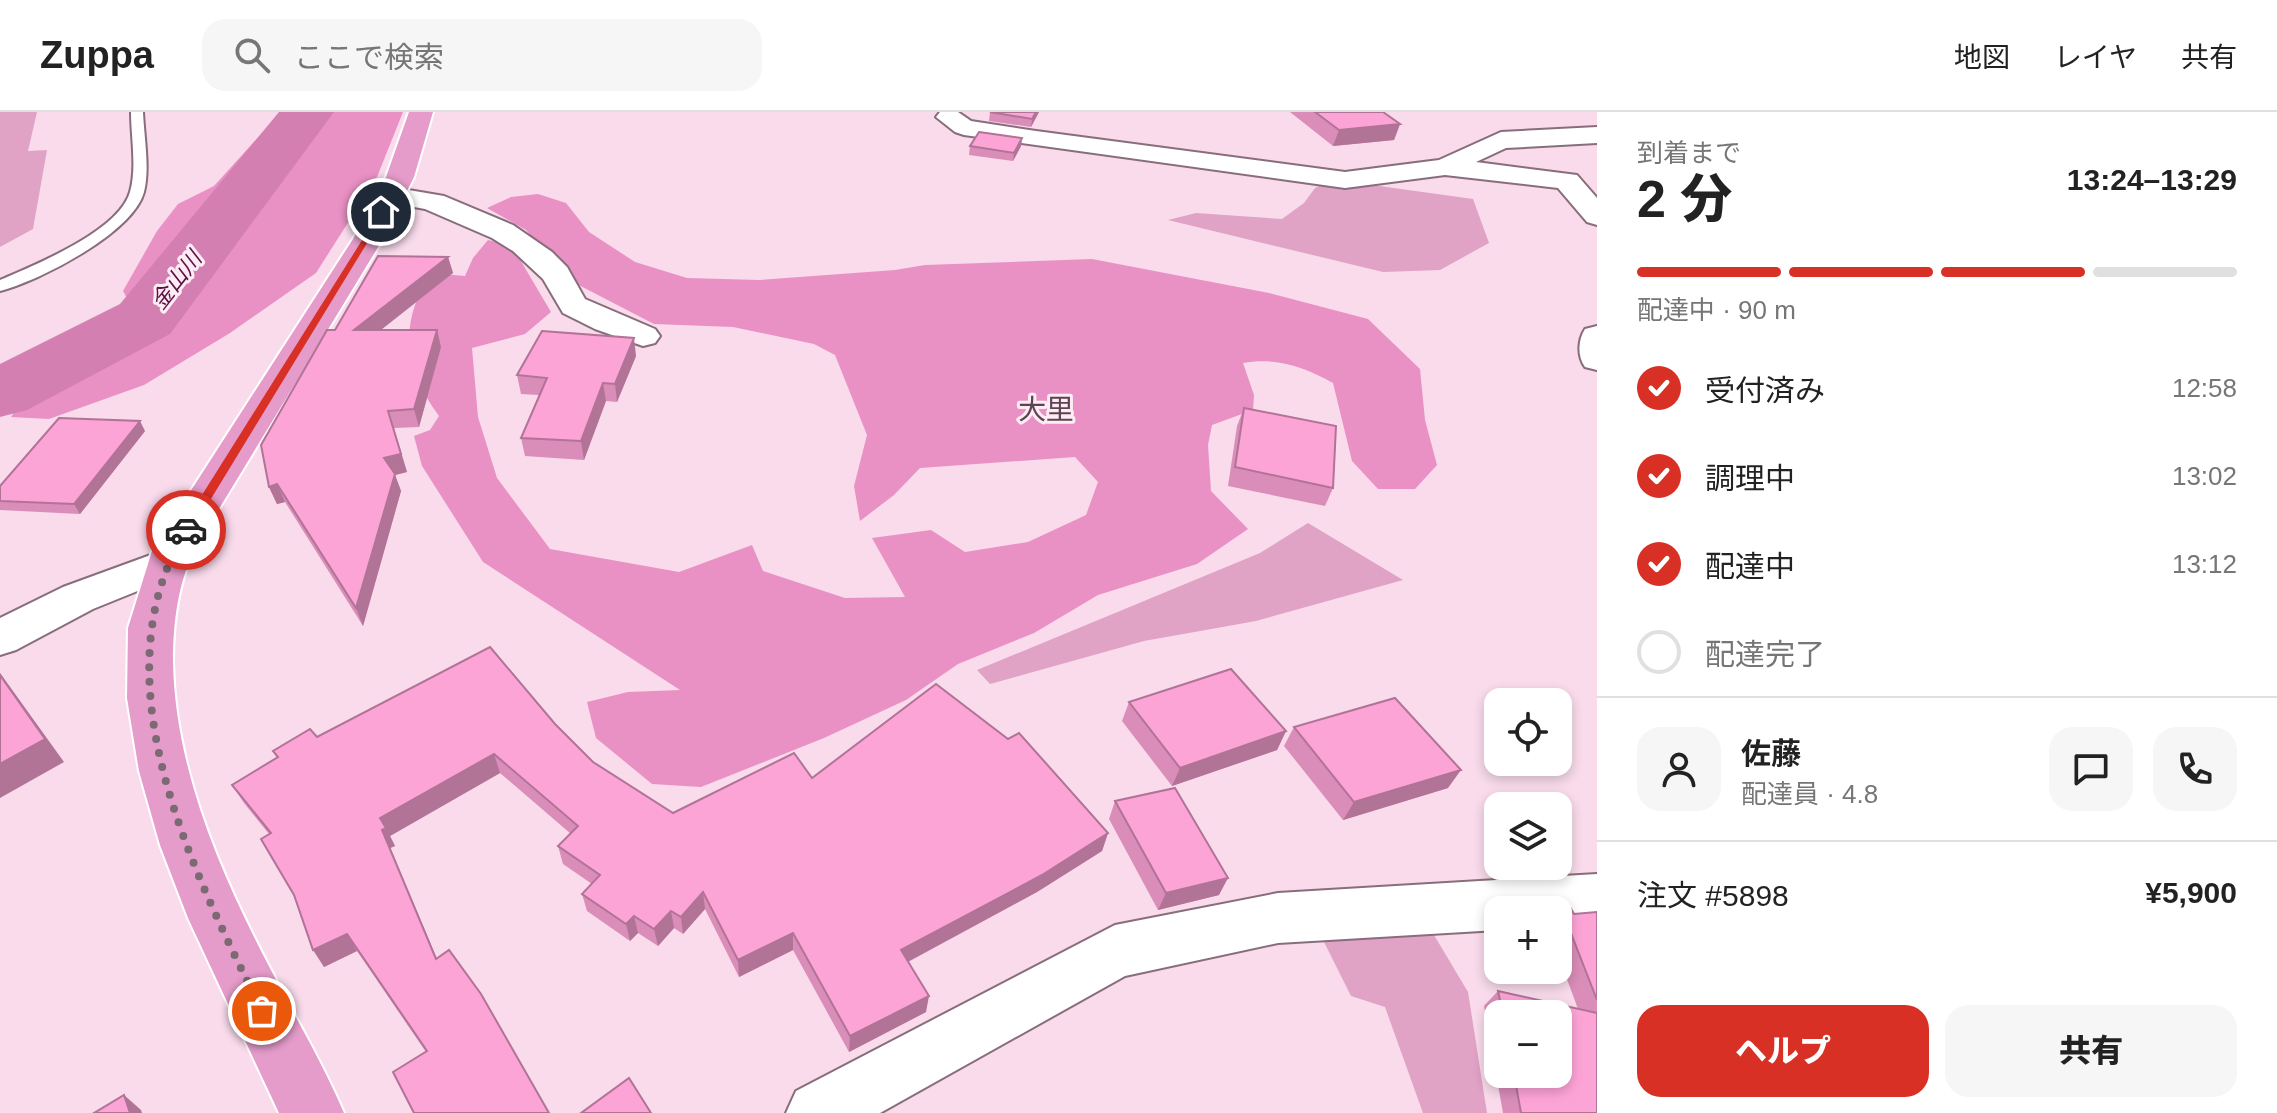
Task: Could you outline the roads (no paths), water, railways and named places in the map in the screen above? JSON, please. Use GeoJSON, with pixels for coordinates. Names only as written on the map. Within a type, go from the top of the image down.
{"type":"FeatureCollection","features":[{"type":"Feature","properties":{"kind":"main road"},"geometry":{"type":"LineString","coordinates":[[312,1113],[224,934],[188,844],[154,737],[148,665],[150,635],[167,563],[391,195],[409,155],[421,112]]}},
{"type":"Feature","properties":{"kind":"street"},"geometry":{"type":"LineString","coordinates":[[949,117],[964,127],[1036,139],[1345,180],[1445,167],[1567,181],[1597,216]]}},
{"type":"Feature","properties":{"kind":"street"},"geometry":{"type":"LineString","coordinates":[[1445,167],[1501,140],[1597,135]]}},
{"type":"Feature","properties":{"kind":"street"},"geometry":{"type":"LineString","coordinates":[[391,195],[420,197],[441,203],[520,242],[556,274],[573,306],[643,336]]}},
{"type":"Feature","properties":{"kind":"street"},"geometry":{"type":"LineString","coordinates":[[1597,336],[1597,360]]}},
{"type":"Feature","properties":{"kind":"street"},"geometry":{"type":"LineString","coordinates":[[0,638],[78,598],[167,563]]}},
{"type":"Feature","properties":{"kind":"street"},"geometry":{"type":"LineString","coordinates":[[818,1113],[1115,952],[1278,918],[1597,899]]}},
{"type":"Feature","properties":{"kind":"lane"},"geometry":{"type":"LineString","coordinates":[[0,286],[99,235],[130,208],[136,194],[137,112]]}},
{"type":"Feature","properties":{"kind":"waterway","name":"金山川"},"geometry":{"type":"LineString","coordinates":[[0,394],[145,319],[307,112]]}},
{"type":"Feature","properties":{"kind":"district","name":"大里"},"geometry":{"type":"Point","coordinates":[1046,409]}}]}
